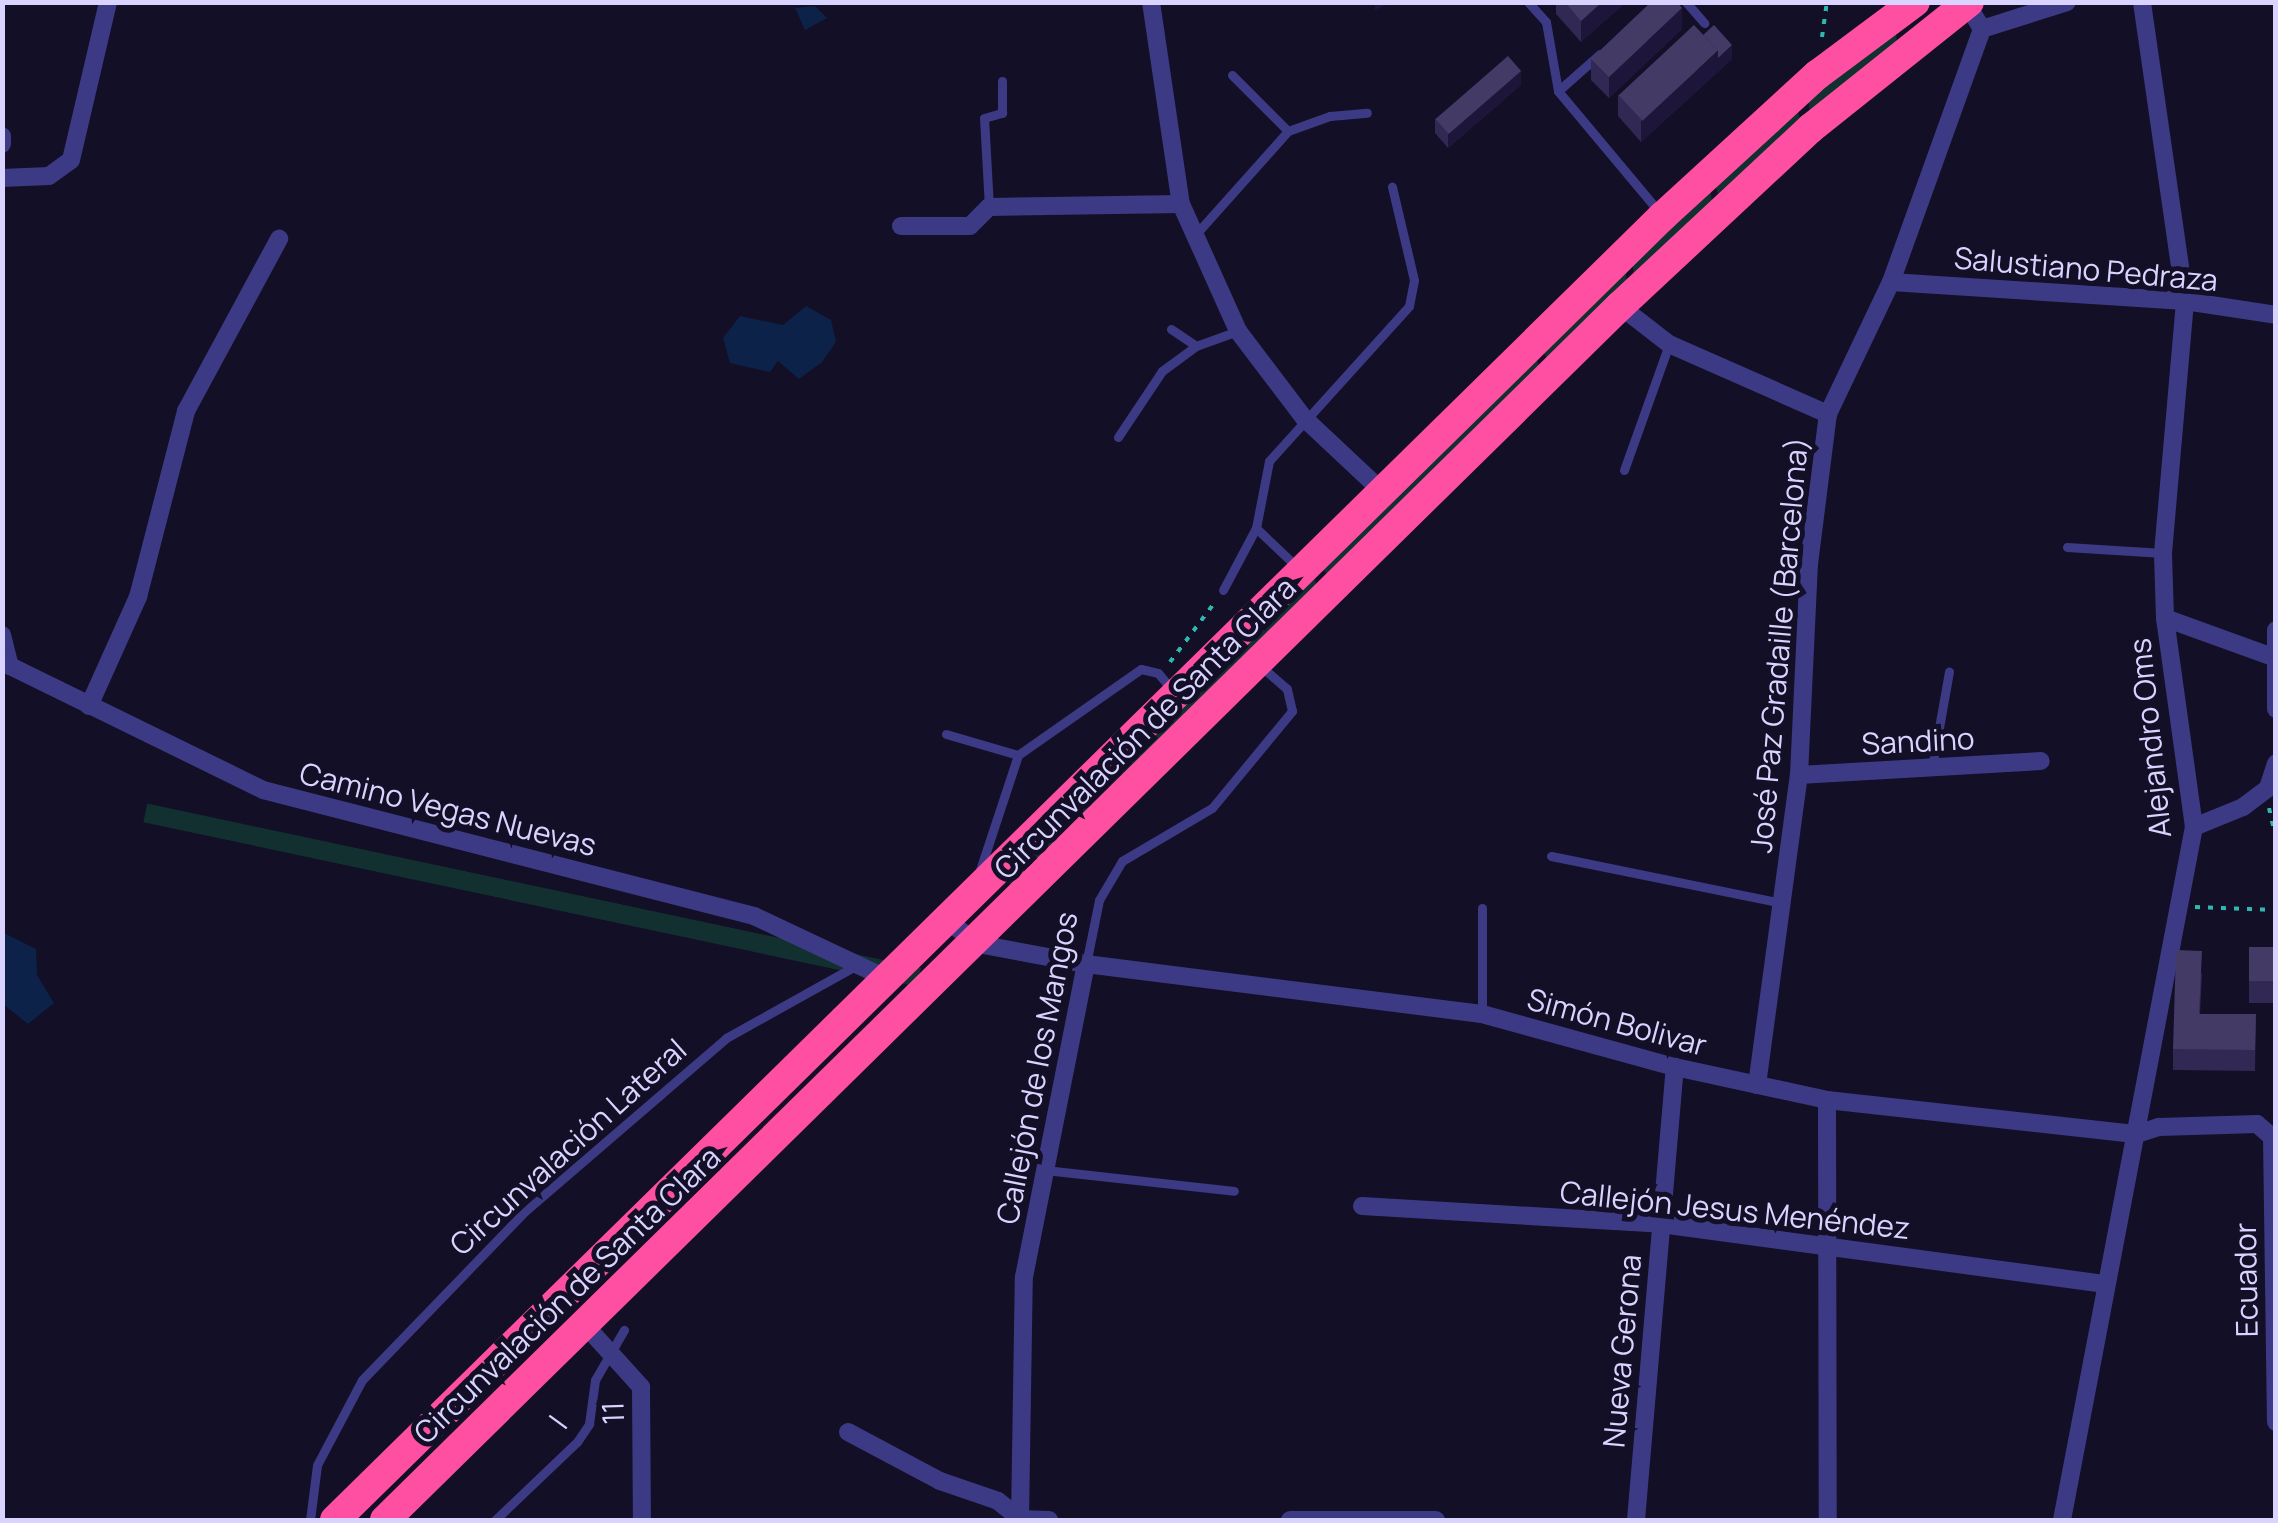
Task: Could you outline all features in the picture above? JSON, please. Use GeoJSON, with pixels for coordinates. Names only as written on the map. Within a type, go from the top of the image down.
{"type":"FeatureCollection","features":[{"type":"Feature","properties":{"kind":"highway","name":"Circunvalación de Santa Clara"},"geometry":{"type":"LineString","coordinates":[[335,1520],[891,980],[1662,216],[1818,74],[1915,2]]}},
{"type":"Feature","properties":{"kind":"highway","name":"Circunvalación de Santa Clara"},"geometry":{"type":"LineString","coordinates":[[385,1520],[978,944],[1620,306],[1811,128],[1973,12]]}},
{"type":"Feature","properties":{"kind":"street"},"geometry":{"type":"LineString","coordinates":[[2,178],[50,176],[71,160],[108,2]]}},
{"type":"Feature","properties":{"kind":"street"},"geometry":{"type":"LineString","coordinates":[[1151,2],[1182,204],[1238,332],[1304,418],[1384,492]]}},
{"type":"Feature","properties":{"kind":"street"},"geometry":{"type":"LineString","coordinates":[[1973,12],[2067,2]]}},
{"type":"Feature","properties":{"kind":"street","name":"Alejandro Oms"},"geometry":{"type":"LineString","coordinates":[[2062,1520],[2102,1284],[2138,1134],[2194,827],[2165,618],[2163,553],[2186,301],[2142,2]]}},
{"type":"Feature","properties":{"kind":"street","name":"José Paz Gradaille (Barcelona)"},"geometry":{"type":"LineString","coordinates":[[1757,1084],[1799,775],[1809,564],[1828,414],[1891,282],[1973,12]]}},
{"type":"Feature","properties":{"kind":"street"},"geometry":{"type":"LineString","coordinates":[[2,136],[2,144]]}},
{"type":"Feature","properties":{"kind":"street"},"geometry":{"type":"LineString","coordinates":[[900,226],[970,226],[989,206],[1182,204]]}},
{"type":"Feature","properties":{"kind":"street"},"geometry":{"type":"LineString","coordinates":[[89,706],[138,597],[186,410],[279,239]]}},
{"type":"Feature","properties":{"kind":"street","name":"Salustiano Pedraza"},"geometry":{"type":"LineString","coordinates":[[1891,282],[2186,301],[2276,315]]}},
{"type":"Feature","properties":{"kind":"street"},"geometry":{"type":"LineString","coordinates":[[1620,306],[1669,344],[1828,414]]}},
{"type":"Feature","properties":{"kind":"street"},"geometry":{"type":"LineString","coordinates":[[2165,618],[2273,657]]}},
{"type":"Feature","properties":{"kind":"street"},"geometry":{"type":"LineString","coordinates":[[2276,630],[2276,710]]}},
{"type":"Feature","properties":{"kind":"street"},"geometry":{"type":"LineString","coordinates":[[2,635],[6,664]]}},
{"type":"Feature","properties":{"kind":"street","name":"Camino Vegas Nuevas"},"geometry":{"type":"LineString","coordinates":[[6,664],[263,790],[754,916],[891,980]]}},
{"type":"Feature","properties":{"kind":"street","name":"Sandino"},"geometry":{"type":"LineString","coordinates":[[1799,775],[2041,761]]}},
{"type":"Feature","properties":{"kind":"street"},"geometry":{"type":"LineString","coordinates":[[2194,827],[2243,808],[2268,788],[2276,763]]}},
{"type":"Feature","properties":{"kind":"street","name":"Simón Bolivar"},"geometry":{"type":"LineString","coordinates":[[959,913],[978,944],[1086,964],[1482,1014],[1675,1068],[1827,1100],[2138,1134],[2159,1127],[2257,1124],[2272,1137]]}},
{"type":"Feature","properties":{"kind":"street","name":"Callejón de los Mangos"},"geometry":{"type":"LineString","coordinates":[[1020,1520],[1024,1276],[1042,1169],[1086,964]]}},
{"type":"Feature","properties":{"kind":"street","name":"Nueva Gerona"},"geometry":{"type":"LineString","coordinates":[[1636,1520],[1675,1068]]}},
{"type":"Feature","properties":{"kind":"street"},"geometry":{"type":"LineString","coordinates":[[1827,1100],[1828,1520]]}},
{"type":"Feature","properties":{"kind":"street","name":"Ecuador"},"geometry":{"type":"LineString","coordinates":[[2272,1137],[2276,1422]]}},
{"type":"Feature","properties":{"kind":"street","name":"Callejón Jesus Menéndez"},"geometry":{"type":"LineString","coordinates":[[1362,1206],[1660,1224],[2102,1284]]}},
{"type":"Feature","properties":{"kind":"street","name":"11"},"geometry":{"type":"LineString","coordinates":[[585,1324],[641,1387],[642,1520]]}},
{"type":"Feature","properties":{"kind":"street"},"geometry":{"type":"LineString","coordinates":[[848,1432],[940,1481],[998,1501],[1020,1520],[1049,1520]]}},
{"type":"Feature","properties":{"kind":"street"},"geometry":{"type":"LineString","coordinates":[[1290,1520],[1436,1520]]}},
{"type":"Feature","properties":{"kind":"lane"},"geometry":{"type":"LineString","coordinates":[[1528,2],[1546,22],[1558,92],[1662,216]]}},
{"type":"Feature","properties":{"kind":"lane"},"geometry":{"type":"LineString","coordinates":[[1686,2],[1704,23]]}},
{"type":"Feature","properties":{"kind":"lane"},"geometry":{"type":"LineString","coordinates":[[1558,92],[1615,41]]}},
{"type":"Feature","properties":{"kind":"lane"},"geometry":{"type":"LineString","coordinates":[[1232,75],[1288,131]]}},
{"type":"Feature","properties":{"kind":"lane"},"geometry":{"type":"LineString","coordinates":[[989,206],[984,118],[1002,113],[1002,81]]}},
{"type":"Feature","properties":{"kind":"lane"},"geometry":{"type":"LineString","coordinates":[[1194,236],[1288,131],[1330,116],[1367,113]]}},
{"type":"Feature","properties":{"kind":"lane"},"geometry":{"type":"LineString","coordinates":[[1224,590],[1256,528],[1269,461],[1304,418],[1410,306],[1414,280],[1392,187]]}},
{"type":"Feature","properties":{"kind":"lane"},"geometry":{"type":"LineString","coordinates":[[1170,329],[1196,346]]}},
{"type":"Feature","properties":{"kind":"lane"},"geometry":{"type":"LineString","coordinates":[[1118,438],[1162,372],[1196,346],[1238,332]]}},
{"type":"Feature","properties":{"kind":"lane"},"geometry":{"type":"LineString","coordinates":[[1624,470],[1669,344]]}},
{"type":"Feature","properties":{"kind":"lane"},"geometry":{"type":"LineString","coordinates":[[1256,528],[1303,573]]}},
{"type":"Feature","properties":{"kind":"lane"},"geometry":{"type":"LineString","coordinates":[[2067,548],[2163,553]]}},
{"type":"Feature","properties":{"kind":"lane","name":"Callejón de los Mangos"},"geometry":{"type":"LineString","coordinates":[[1086,964],[1099,900],[1122,861],[1212,808],[1292,711],[1287,689],[1259,664]]}},
{"type":"Feature","properties":{"kind":"lane"},"geometry":{"type":"LineString","coordinates":[[959,913],[1018,755],[1141,669],[1158,673],[1178,697]]}},
{"type":"Feature","properties":{"kind":"lane"},"geometry":{"type":"LineString","coordinates":[[1932,767],[1948,672]]}},
{"type":"Feature","properties":{"kind":"lane"},"geometry":{"type":"LineString","coordinates":[[946,734],[1018,755]]}},
{"type":"Feature","properties":{"kind":"lane"},"geometry":{"type":"LineString","coordinates":[[1551,856],[1782,903]]}},
{"type":"Feature","properties":{"kind":"lane"},"geometry":{"type":"LineString","coordinates":[[1482,908],[1482,1014]]}},
{"type":"Feature","properties":{"kind":"lane","name":"Circunvalación Lateral"},"geometry":{"type":"LineString","coordinates":[[310,1520],[317,1465],[362,1380],[524,1212],[726,1038],[857,964]]}},
{"type":"Feature","properties":{"kind":"lane"},"geometry":{"type":"LineString","coordinates":[[1042,1169],[1234,1190]]}},
{"type":"Feature","properties":{"kind":"lane","name":"I"},"geometry":{"type":"LineString","coordinates":[[494,1520],[577,1442],[588,1424],[595,1380],[624,1330]]}},
{"type":"Feature","properties":{"kind":"path"},"geometry":{"type":"LineString","coordinates":[[1158,673],[1224,590]]}},
{"type":"Feature","properties":{"kind":"path"},"geometry":{"type":"LineString","coordinates":[[2268,788],[2276,838]]}},
{"type":"Feature","properties":{"kind":"path"},"geometry":{"type":"LineString","coordinates":[[2179,906],[2276,910]]}},
{"type":"Feature","properties":{"kind":"green space"},"geometry":{"type":"Polygon","coordinates":[[[1896,28],[1897,48],[1810,113],[1808,99],[1896,28]]]}},
{"type":"Feature","properties":{"kind":"green space"},"geometry":{"type":"Polygon","coordinates":[[[1797,108],[1800,119],[1718,194],[1714,181],[1797,108]]]}},
{"type":"Feature","properties":{"kind":"green space"},"geometry":{"type":"Polygon","coordinates":[[[1710,188],[1712,202],[1634,276],[1632,262],[1710,188]]]}},
{"type":"Feature","properties":{"kind":"green space"},"geometry":{"type":"Polygon","coordinates":[[[1626,272],[1627,284],[1548,360],[1542,350],[1626,272]]]}},
{"type":"Feature","properties":{"kind":"green space"},"geometry":{"type":"Polygon","coordinates":[[[1536,356],[1539,366],[1327,574],[1322,568],[1536,356]]]}},
{"type":"Feature","properties":{"kind":"green space"},"geometry":{"type":"Polygon","coordinates":[[[1314,578],[1317,586],[1010,892],[1010,873],[1314,578]]]}},
{"type":"Feature","properties":{"kind":"green space"},"geometry":{"type":"Polygon","coordinates":[[[147,804],[921,968],[917,987],[143,822],[147,804]]]}},
{"type":"Feature","properties":{"kind":"water"},"geometry":{"type":"Polygon","coordinates":[[[815,6],[827,18],[805,30],[795,8],[815,6]]]}},
{"type":"Feature","properties":{"kind":"water"},"geometry":{"type":"Polygon","coordinates":[[[806,306],[831,320],[836,342],[822,362],[799,379],[778,361],[770,372],[730,363],[723,338],[740,316],[783,325],[806,306]]]}},
{"type":"Feature","properties":{"kind":"water"},"geometry":{"type":"Polygon","coordinates":[[[2,932],[36,949],[37,975],[54,1003],[28,1024],[3,1004],[2,932]]]}},
{"type":"Feature","properties":{"kind":"building"},"geometry":{"type":"Polygon","coordinates":[[[1565,2],[1602,2],[1581,21],[1565,2]]]}},
{"type":"Feature","properties":{"kind":"building"},"geometry":{"type":"Polygon","coordinates":[[[1651,2],[1677,2],[1682,8],[1609,77],[1591,59],[1651,2]]]}},
{"type":"Feature","properties":{"kind":"building"},"geometry":{"type":"Polygon","coordinates":[[[1694,25],[1718,51],[1643,121],[1619,95],[1694,25]]]}},
{"type":"Feature","properties":{"kind":"building"},"geometry":{"type":"Polygon","coordinates":[[[1714,25],[1732,45],[1718,58],[1718,51],[1703,35],[1714,25]]]}},
{"type":"Feature","properties":{"kind":"building"},"geometry":{"type":"Polygon","coordinates":[[[1508,56],[1521,71],[1449,134],[1436,119],[1508,56]]]}},
{"type":"Feature","properties":{"kind":"building"},"geometry":{"type":"Polygon","coordinates":[[[2249,947],[2276,947],[2276,981],[2249,981],[2249,947]]]}},
{"type":"Feature","properties":{"kind":"building"},"geometry":{"type":"Polygon","coordinates":[[[2176,950],[2202,951],[2199,1014],[2256,1014],[2255,1050],[2173,1049],[2176,950]]]}}]}
